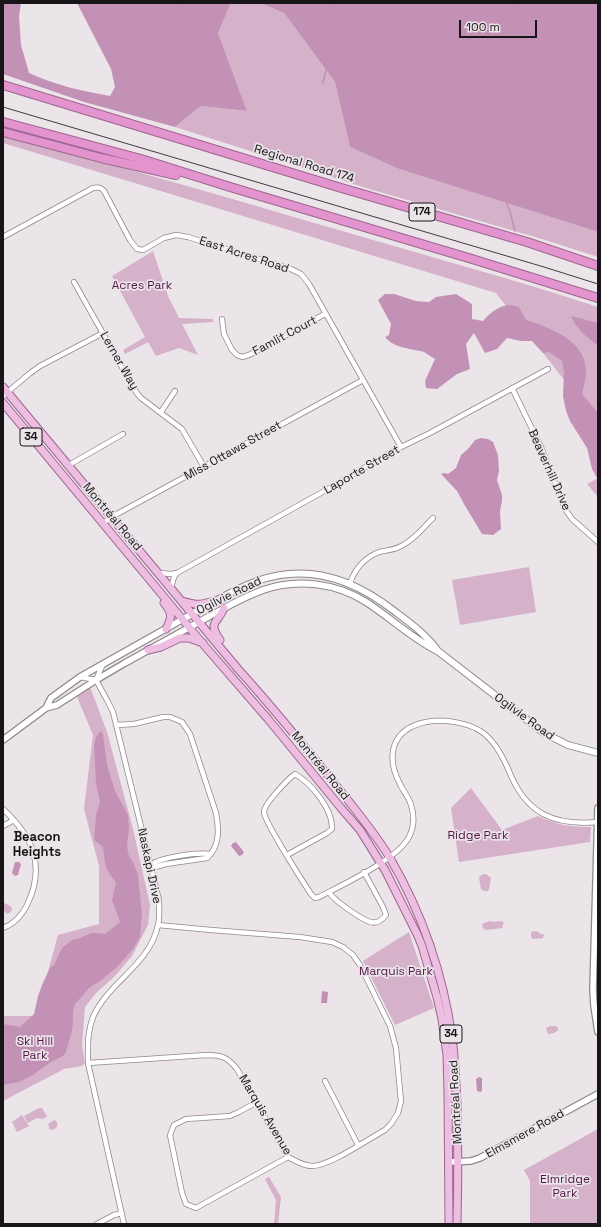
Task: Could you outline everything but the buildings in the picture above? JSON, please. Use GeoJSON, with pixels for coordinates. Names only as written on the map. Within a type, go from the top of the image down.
{"type":"FeatureCollection","features":[{"type":"Feature","properties":{"kind":"highway"},"geometry":{"type":"LineString","coordinates":[[3,81],[45,98]]}},
{"type":"Feature","properties":{"kind":"highway","name":"Regional Road 174"},"geometry":{"type":"LineString","coordinates":[[3,85],[338,187],[527,242],[598,266]]}},
{"type":"Feature","properties":{"kind":"highway"},"geometry":{"type":"LineString","coordinates":[[3,122],[141,159],[598,298]]}},
{"type":"Feature","properties":{"kind":"highway"},"geometry":{"type":"LineString","coordinates":[[3,132],[101,158],[230,187]]}},
{"type":"Feature","properties":{"kind":"main road","name":"Montréal Road"},"geometry":{"type":"LineString","coordinates":[[4,392],[69,465],[238,669],[277,712],[363,818],[389,857],[409,894],[421,921],[436,964],[447,1007],[455,1067],[458,1162],[457,1224]]}},
{"type":"Feature","properties":{"kind":"main road","name":"Montréal Road"},"geometry":{"type":"LineString","coordinates":[[3,403],[360,830],[381,863],[417,934],[426,959],[442,1019],[447,1055],[449,1224]]}},
{"type":"Feature","properties":{"kind":"main road","name":"Ogilvie Road"},"geometry":{"type":"LineString","coordinates":[[184,619],[256,581],[289,574],[321,575],[350,583],[365,590],[386,604],[430,640],[439,652]]}},
{"type":"Feature","properties":{"kind":"main road"},"geometry":{"type":"LineString","coordinates":[[150,579],[154,589],[171,613],[166,629]]}},
{"type":"Feature","properties":{"kind":"main road","name":"Ogilvie Road"},"geometry":{"type":"LineString","coordinates":[[190,627],[224,608],[262,590],[276,586],[300,583],[314,584],[345,591],[366,602],[423,644],[439,652],[544,733],[568,746],[598,753]]}},
{"type":"Feature","properties":{"kind":"main road"},"geometry":{"type":"LineString","coordinates":[[182,601],[202,605],[218,600]]}},
{"type":"Feature","properties":{"kind":"main road"},"geometry":{"type":"LineString","coordinates":[[224,608],[223,612],[215,620],[214,632],[234,659],[238,669]]}},
{"type":"Feature","properties":{"kind":"main road"},"geometry":{"type":"LineString","coordinates":[[148,650],[161,647],[180,638],[189,638],[203,644]]}},
{"type":"Feature","properties":{"kind":"main road"},"geometry":{"type":"LineString","coordinates":[[268,719],[277,712]]}},
{"type":"Feature","properties":{"kind":"street","name":"East Acres Road"},"geometry":{"type":"LineString","coordinates":[[3,236],[98,187],[104,191],[130,240],[137,249],[144,250],[164,238],[176,235],[188,237],[291,269],[301,274],[309,284],[401,447]]}},
{"type":"Feature","properties":{"kind":"street","name":"Lerner Way"},"geometry":{"type":"LineString","coordinates":[[74,282],[136,392],[141,398],[182,429],[204,467]]}},
{"type":"Feature","properties":{"kind":"street","name":"Famlit Court"},"geometry":{"type":"LineString","coordinates":[[222,319],[224,334],[232,350],[237,355],[242,357],[249,355],[325,314]]}},
{"type":"Feature","properties":{"kind":"street"},"geometry":{"type":"LineString","coordinates":[[4,392],[40,366],[103,333]]}},
{"type":"Feature","properties":{"kind":"street","name":"Laporte Street"},"geometry":{"type":"LineString","coordinates":[[159,573],[177,573],[322,493],[401,447],[430,433],[548,369]]}},
{"type":"Feature","properties":{"kind":"street","name":"Miss Ottawa Street"},"geometry":{"type":"LineString","coordinates":[[103,523],[363,380]]}},
{"type":"Feature","properties":{"kind":"street","name":"Beaverhill Drive"},"geometry":{"type":"LineString","coordinates":[[512,388],[540,447],[565,509],[572,519],[598,542]]}},
{"type":"Feature","properties":{"kind":"street"},"geometry":{"type":"LineString","coordinates":[[161,412],[175,391]]}},
{"type":"Feature","properties":{"kind":"street"},"geometry":{"type":"LineString","coordinates":[[69,465],[123,434]]}},
{"type":"Feature","properties":{"kind":"street"},"geometry":{"type":"LineString","coordinates":[[350,583],[360,564],[369,557],[380,552],[402,546],[412,539],[433,518]]}},
{"type":"Feature","properties":{"kind":"street"},"geometry":{"type":"LineString","coordinates":[[171,588],[174,576],[177,573]]}},
{"type":"Feature","properties":{"kind":"street","name":"Ogilvie Road"},"geometry":{"type":"LineString","coordinates":[[46,708],[51,698],[80,677],[184,619]]}},
{"type":"Feature","properties":{"kind":"street","name":"Ogilvie Road"},"geometry":{"type":"LineString","coordinates":[[3,740],[46,708],[57,705],[96,680],[190,627]]}},
{"type":"Feature","properties":{"kind":"street"},"geometry":{"type":"LineString","coordinates":[[80,677],[96,680],[103,664]]}},
{"type":"Feature","properties":{"kind":"street","name":"Naskapi Drive"},"geometry":{"type":"LineString","coordinates":[[96,680],[113,712],[159,900],[158,925],[149,948],[143,957],[106,996],[93,1018],[87,1040],[88,1063],[124,1224]]}},
{"type":"Feature","properties":{"kind":"street"},"geometry":{"type":"LineString","coordinates":[[116,725],[134,724],[163,717],[182,722],[190,734],[216,813],[218,840],[211,854],[174,857],[155,862],[150,865]]}},
{"type":"Feature","properties":{"kind":"street"},"geometry":{"type":"LineString","coordinates":[[287,855],[328,833],[332,829],[332,822],[316,791],[295,774],[290,777],[268,802],[264,812],[287,855],[315,898],[329,892],[381,863],[405,844],[412,830],[414,819],[410,800],[400,785],[392,762],[392,750],[397,739],[406,730],[426,722],[439,721],[460,724],[482,732],[491,740],[499,751],[515,784],[526,800],[541,813],[565,822],[581,824],[598,822]]}},
{"type":"Feature","properties":{"kind":"street"},"geometry":{"type":"LineString","coordinates":[[598,808],[593,990],[598,1032]]}},
{"type":"Feature","properties":{"kind":"street"},"geometry":{"type":"LineString","coordinates":[[3,809],[23,830],[30,844],[35,860],[36,877],[31,896],[22,912],[14,922],[3,928]]}},
{"type":"Feature","properties":{"kind":"street"},"geometry":{"type":"LineString","coordinates":[[3,826],[14,820]]}},
{"type":"Feature","properties":{"kind":"street"},"geometry":{"type":"LineString","coordinates":[[329,892],[333,898],[364,919],[371,922],[380,921],[386,915],[364,872]]}},
{"type":"Feature","properties":{"kind":"street","name":"Marquis Avenue"},"geometry":{"type":"LineString","coordinates":[[88,1063],[218,1055],[230,1060],[238,1069],[288,1157],[299,1164],[312,1166],[324,1164],[334,1159],[385,1130],[398,1113],[401,1101],[396,1048],[390,1026],[360,965],[353,955],[343,947],[332,942],[300,937],[158,925]]}},
{"type":"Feature","properties":{"kind":"street"},"geometry":{"type":"LineString","coordinates":[[325,1081],[358,1145]]}},
{"type":"Feature","properties":{"kind":"street","name":"Elmsmere Road"},"geometry":{"type":"LineString","coordinates":[[449,1162],[471,1161],[480,1158],[598,1094]]}},
{"type":"Feature","properties":{"kind":"street"},"geometry":{"type":"LineString","coordinates":[[257,1102],[230,1116],[186,1119],[174,1124],[170,1135],[182,1193],[186,1204],[196,1208],[288,1157]]}},
{"type":"Feature","properties":{"kind":"street"},"geometry":{"type":"LineString","coordinates":[[97,1224],[114,1215],[122,1213]]}},
{"type":"Feature","properties":{"kind":"green space"},"geometry":{"type":"Polygon","coordinates":[[[3,3],[21,3],[19,16],[21,45],[29,73],[69,87],[110,96],[115,87],[111,69],[77,3],[231,3],[218,33],[247,111],[201,106],[175,127],[84,102],[3,74],[3,3]]]}},
{"type":"Feature","properties":{"kind":"green space"},"geometry":{"type":"Polygon","coordinates":[[[231,3],[260,3],[284,13],[335,82],[350,147],[399,169],[598,232],[598,257],[542,239],[366,188],[175,127],[201,106],[247,111],[218,33],[231,3]]]}},
{"type":"Feature","properties":{"kind":"green space"},"geometry":{"type":"Polygon","coordinates":[[[260,3],[598,3],[598,232],[399,169],[350,147],[335,82],[284,13],[260,3]]]}},
{"type":"Feature","properties":{"kind":"green space"},"geometry":{"type":"Polygon","coordinates":[[[3,136],[88,158],[215,194],[502,277],[598,307],[598,423],[496,293],[3,143],[3,136]]]}},
{"type":"Feature","properties":{"kind":"green space","name":"Acres Park"},"geometry":{"type":"Polygon","coordinates":[[[153,251],[168,296],[179,318],[213,319],[213,322],[182,324],[198,355],[179,348],[156,356],[148,342],[125,354],[123,350],[145,337],[112,276],[153,251]]]}},
{"type":"Feature","properties":{"kind":"green space"},"geometry":{"type":"Polygon","coordinates":[[[385,294],[394,294],[416,301],[429,302],[436,297],[456,294],[472,304],[472,319],[483,321],[498,308],[506,305],[519,307],[526,320],[556,332],[574,344],[581,352],[585,362],[586,376],[582,394],[598,413],[598,480],[592,469],[587,448],[570,421],[566,411],[563,396],[564,371],[562,361],[549,352],[543,353],[532,341],[521,341],[507,338],[497,349],[485,353],[474,333],[466,344],[470,369],[457,374],[437,389],[426,388],[425,381],[435,359],[424,352],[403,348],[393,344],[385,337],[389,335],[391,324],[378,300],[385,294]]]}},
{"type":"Feature","properties":{"kind":"green space"},"geometry":{"type":"Polygon","coordinates":[[[571,316],[598,323],[598,346],[579,329],[571,316]]]}},
{"type":"Feature","properties":{"kind":"green space"},"geometry":{"type":"Polygon","coordinates":[[[481,438],[488,439],[493,442],[498,455],[499,471],[497,480],[502,495],[500,511],[501,529],[493,535],[482,534],[457,491],[441,474],[448,474],[456,468],[461,455],[475,440],[481,438]]]}},
{"type":"Feature","properties":{"kind":"green space"},"geometry":{"type":"Polygon","coordinates":[[[598,478],[598,497],[587,484],[598,478]]]}},
{"type":"Feature","properties":{"kind":"green space"},"geometry":{"type":"Polygon","coordinates":[[[529,567],[536,612],[460,625],[452,580],[529,567]]]}},
{"type":"Feature","properties":{"kind":"green space","name":"Ski Hill Park"},"geometry":{"type":"Polygon","coordinates":[[[90,687],[107,732],[133,829],[150,905],[148,925],[132,956],[114,977],[96,993],[85,1007],[82,1045],[85,1063],[82,1066],[64,1069],[3,1101],[3,1016],[36,1016],[58,935],[99,924],[99,866],[84,809],[93,735],[77,697],[90,687]]]}},
{"type":"Feature","properties":{"kind":"green space","name":"Ski Hill Park"},"geometry":{"type":"Polygon","coordinates":[[[100,732],[102,732],[103,735],[107,765],[115,791],[128,815],[128,852],[138,875],[142,913],[140,937],[133,949],[117,967],[99,982],[90,987],[75,1004],[73,1011],[72,1031],[66,1052],[63,1056],[19,1082],[3,1085],[3,1024],[20,1027],[34,1014],[42,985],[62,948],[72,940],[91,933],[105,934],[120,922],[112,900],[116,882],[106,866],[103,847],[94,840],[96,815],[100,802],[96,783],[94,745],[96,737],[100,732]]]}},
{"type":"Feature","properties":{"kind":"green space","name":"Ridge Park"},"geometry":{"type":"Polygon","coordinates":[[[471,788],[502,830],[538,816],[551,822],[564,825],[591,827],[590,842],[459,862],[451,808],[471,788]]]}},
{"type":"Feature","properties":{"kind":"green space"},"geometry":{"type":"Polygon","coordinates":[[[486,874],[491,878],[488,891],[484,891],[481,889],[479,878],[481,875],[486,874]]]}},
{"type":"Feature","properties":{"kind":"green space"},"geometry":{"type":"Polygon","coordinates":[[[4,903],[12,908],[11,912],[7,914],[3,909],[4,903]]]}},
{"type":"Feature","properties":{"kind":"green space"},"geometry":{"type":"Polygon","coordinates":[[[489,921],[502,921],[505,924],[502,925],[503,928],[486,930],[483,928],[482,924],[489,921]]]}},
{"type":"Feature","properties":{"kind":"green space","name":"Marquis Park"},"geometry":{"type":"Polygon","coordinates":[[[409,932],[434,1008],[395,1025],[363,961],[409,932]]]}},
{"type":"Feature","properties":{"kind":"green space"},"geometry":{"type":"Polygon","coordinates":[[[531,932],[539,932],[540,934],[544,934],[543,938],[533,939],[531,937],[531,932]]]}},
{"type":"Feature","properties":{"kind":"green space"},"geometry":{"type":"Polygon","coordinates":[[[556,1026],[558,1030],[554,1033],[548,1034],[546,1028],[556,1026]]]}},
{"type":"Feature","properties":{"kind":"green space"},"geometry":{"type":"Polygon","coordinates":[[[39,1108],[42,1108],[47,1116],[43,1119],[37,1118],[28,1123],[24,1116],[39,1108]]]}},
{"type":"Feature","properties":{"kind":"green space"},"geometry":{"type":"Polygon","coordinates":[[[22,1115],[29,1126],[17,1132],[12,1122],[22,1115]]]}},
{"type":"Feature","properties":{"kind":"green space"},"geometry":{"type":"Polygon","coordinates":[[[54,1120],[57,1122],[57,1127],[50,1130],[48,1124],[54,1120]]]}},
{"type":"Feature","properties":{"kind":"green space","name":"Elmridge Park"},"geometry":{"type":"Polygon","coordinates":[[[598,1129],[598,1224],[530,1224],[530,1181],[524,1170],[598,1129]]]}},
{"type":"Feature","properties":{"kind":"green space"},"geometry":{"type":"Polygon","coordinates":[[[269,1177],[281,1197],[278,1224],[274,1224],[276,1200],[265,1179],[269,1177]]]}},
{"type":"Feature","properties":{"kind":"shaded area"},"geometry":{"type":"Polygon","coordinates":[[[236,842],[244,852],[239,856],[231,846],[236,842]]]}},
{"type":"Feature","properties":{"kind":"shaded area"},"geometry":{"type":"Polygon","coordinates":[[[15,862],[19,862],[21,864],[18,875],[15,876],[12,873],[15,862]]]}},
{"type":"Feature","properties":{"kind":"shaded area"},"geometry":{"type":"Polygon","coordinates":[[[322,991],[328,992],[327,1003],[321,1003],[322,991]]]}},
{"type":"Feature","properties":{"kind":"shaded area"},"geometry":{"type":"Polygon","coordinates":[[[479,1077],[482,1078],[482,1091],[480,1092],[477,1091],[476,1079],[479,1077]]]}},
{"type":"Feature","properties":{"kind":"waterway"},"geometry":{"type":"LineString","coordinates":[[177,3],[174,26],[178,96]]}},
{"type":"Feature","properties":{"kind":"waterway"},"geometry":{"type":"LineString","coordinates":[[323,83],[330,53],[329,3]]}},
{"type":"Feature","properties":{"kind":"waterway"},"geometry":{"type":"LineString","coordinates":[[515,231],[510,212],[501,190],[492,157],[494,144],[491,104],[499,68],[511,35],[519,3]]}},
{"type":"Feature","properties":{"kind":"tram line"},"geometry":{"type":"LineString","coordinates":[[3,107],[598,284]]}},
{"type":"Feature","properties":{"kind":"district","name":"Beacon Heights"},"geometry":{"type":"Point","coordinates":[37,844]}}]}
